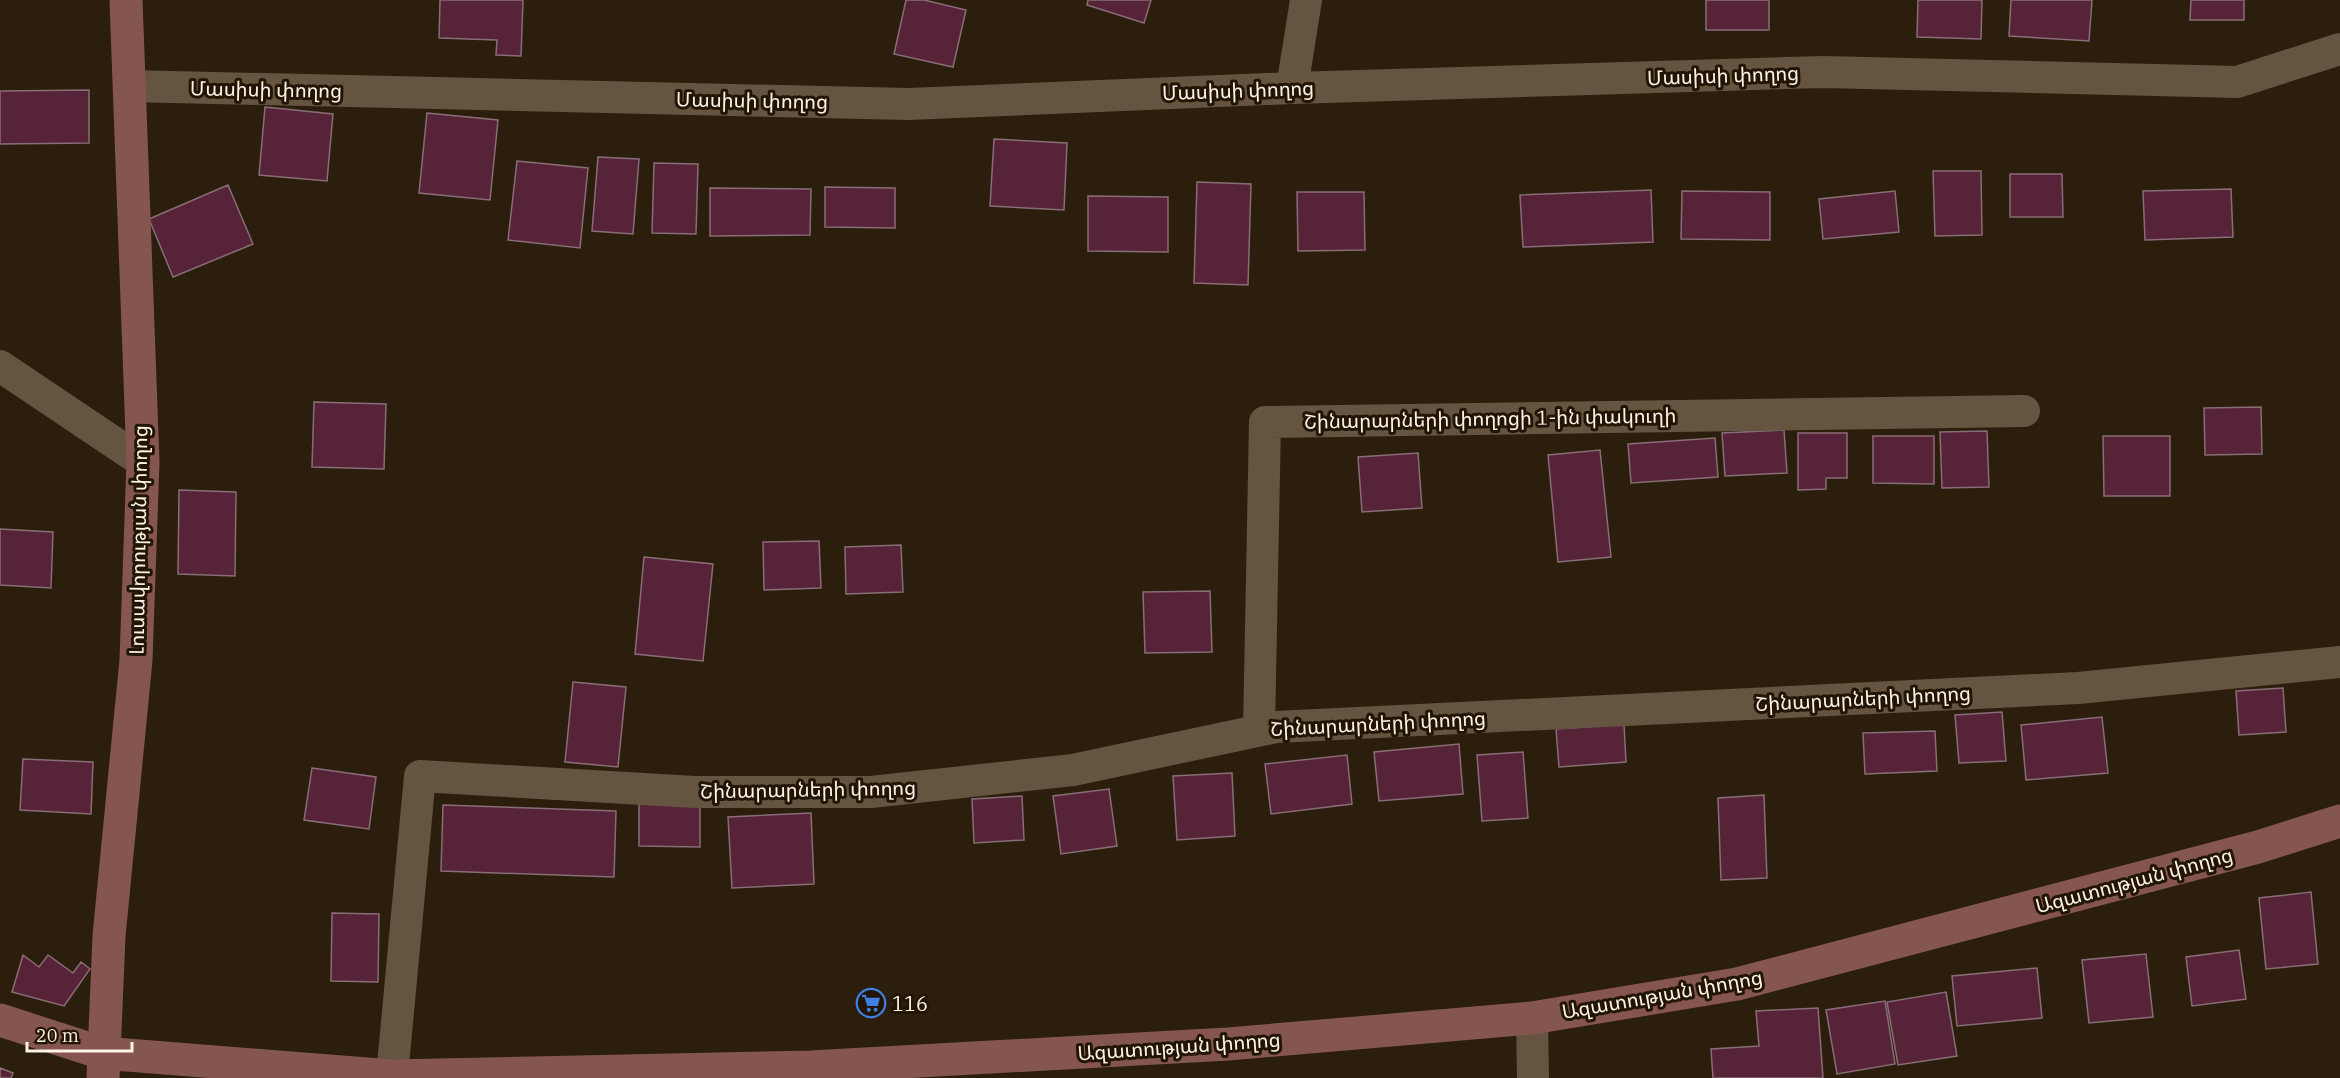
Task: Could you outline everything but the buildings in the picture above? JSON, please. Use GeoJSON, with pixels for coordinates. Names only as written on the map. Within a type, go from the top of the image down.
{"type":"FeatureCollection","features":[{"type":"Feature","properties":{"kind":"street","name":"Լուսավորության փողոց"},"geometry":{"type":"LineString","coordinates":[[102,1065],[109,936],[136,660],[143,462],[126,0]]}},
{"type":"Feature","properties":{"kind":"street"},"geometry":{"type":"LineString","coordinates":[[1292,88],[1306,0]]}},
{"type":"Feature","properties":{"kind":"street","name":"Մասիսի փողոց"},"geometry":{"type":"LineString","coordinates":[[130,86],[908,104],[1292,88],[1823,72],[2237,82],[2340,49]]}},
{"type":"Feature","properties":{"kind":"street"},"geometry":{"type":"LineString","coordinates":[[0,366],[143,462]]}},
{"type":"Feature","properties":{"kind":"street","name":"Շինարարների փողոցի 1-ին փակուղի"},"geometry":{"type":"LineString","coordinates":[[1259,730],[1265,422],[2024,411]]}},
{"type":"Feature","properties":{"kind":"street","name":"Շինարարների փողոց"},"geometry":{"type":"LineString","coordinates":[[392,1076],[420,776],[695,792],[871,792],[1073,770],[1276,727],[2078,688],[2340,662]]}},
{"type":"Feature","properties":{"kind":"street","name":"Ազատության փողոց"},"geometry":{"type":"LineString","coordinates":[[0,1020],[102,1065],[392,1076],[823,1067],[1228,1044],[1532,1018],[1737,984],[2258,848],[2340,821]]}},
{"type":"Feature","properties":{"kind":"street"},"geometry":{"type":"LineString","coordinates":[[1532,1018],[1533,1078]]}},
{"type":"Feature","properties":{"kind":"place","name":"116"},"geometry":{"type":"Point","coordinates":[871,1003]}}]}
